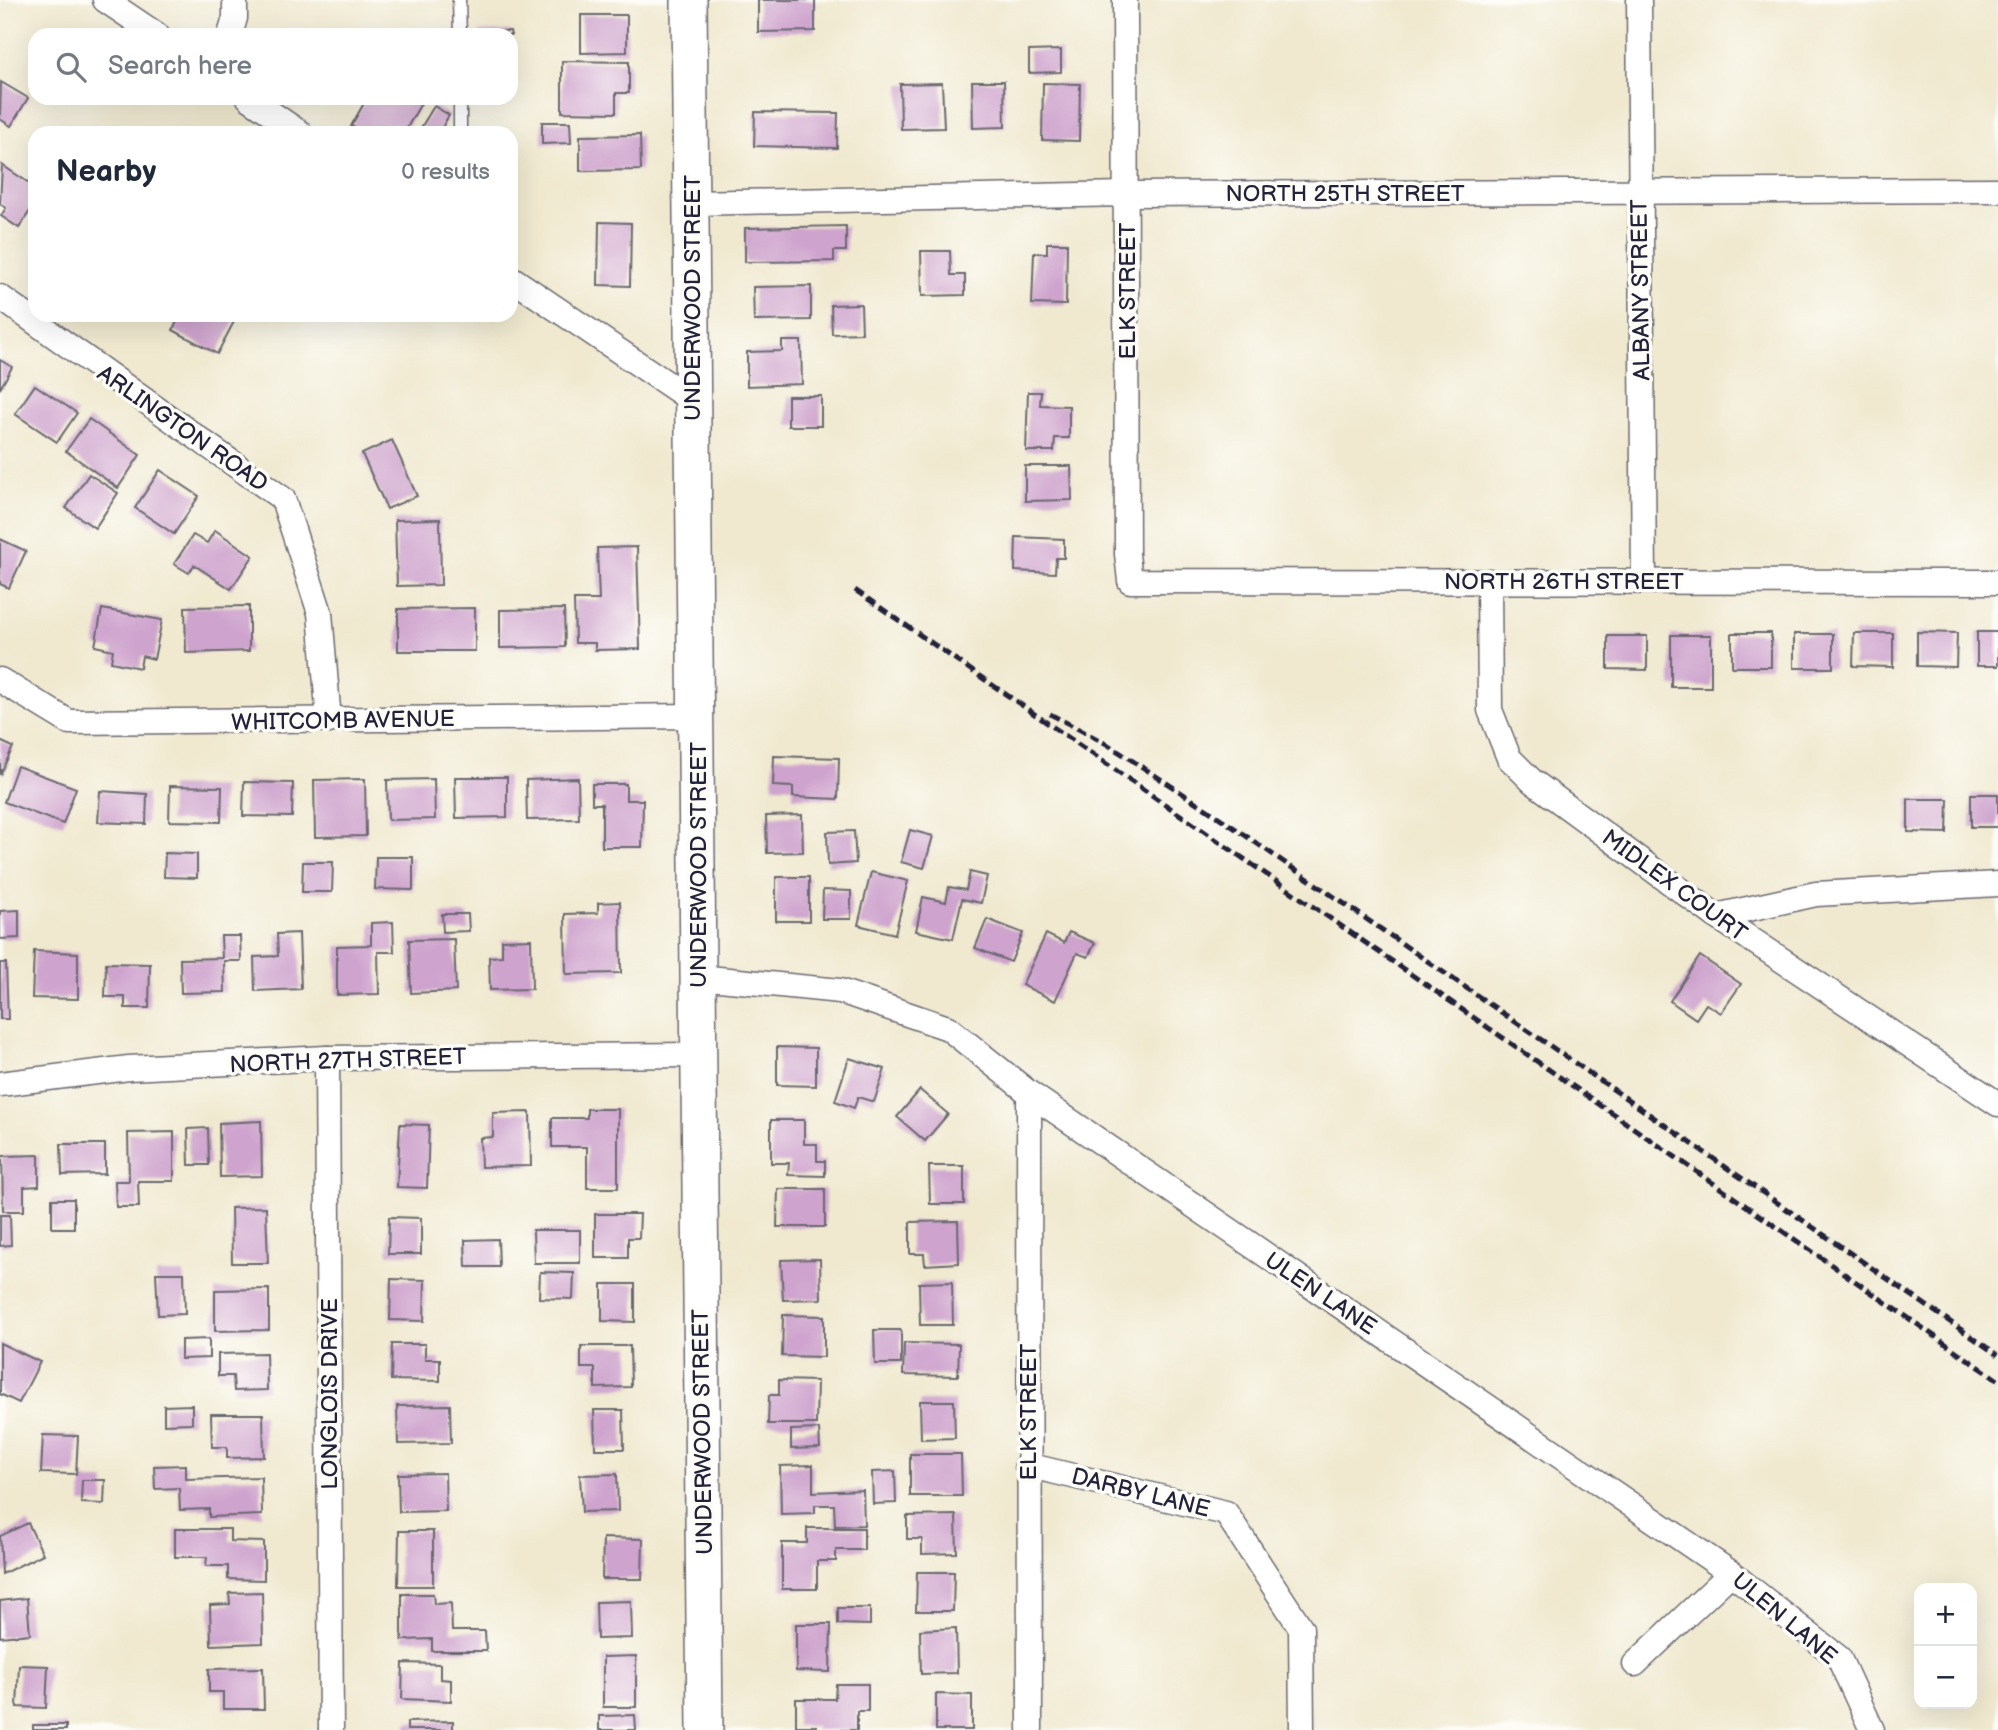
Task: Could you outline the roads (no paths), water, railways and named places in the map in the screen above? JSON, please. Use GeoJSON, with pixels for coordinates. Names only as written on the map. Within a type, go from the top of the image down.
{"type":"FeatureCollection","features":[{"type":"Feature","properties":{"kind":"street"},"geometry":{"type":"LineString","coordinates":[[105,0],[146,28]]}},
{"type":"Feature","properties":{"kind":"street"},"geometry":{"type":"LineString","coordinates":[[232,28],[235,0]]}},
{"type":"Feature","properties":{"kind":"street","name":"UNDERWOOD STREET"},"geometry":{"type":"LineString","coordinates":[[689,0],[705,1730]]}},
{"type":"Feature","properties":{"kind":"street","name":"ELK STREET"},"geometry":{"type":"LineString","coordinates":[[1125,0],[1127,554],[1130,581]]}},
{"type":"Feature","properties":{"kind":"street","name":"ALBANY STREET"},"geometry":{"type":"LineString","coordinates":[[1639,0],[1644,581]]}},
{"type":"Feature","properties":{"kind":"street"},"geometry":{"type":"LineString","coordinates":[[259,105],[290,126]]}},
{"type":"Feature","properties":{"kind":"street","name":"NORTH 25TH STREET"},"geometry":{"type":"LineString","coordinates":[[692,204],[1126,194],[1998,190]]}},
{"type":"Feature","properties":{"kind":"street"},"geometry":{"type":"LineString","coordinates":[[518,283],[693,401]]}},
{"type":"Feature","properties":{"kind":"street","name":"ARLINGTON ROAD"},"geometry":{"type":"LineString","coordinates":[[0,298],[28,318]]}},
{"type":"Feature","properties":{"kind":"street","name":"ARLINGTON ROAD"},"geometry":{"type":"LineString","coordinates":[[34,322],[283,499],[320,613],[329,720]]}},
{"type":"Feature","properties":{"kind":"street","name":"NORTH 26TH STREET"},"geometry":{"type":"LineString","coordinates":[[1130,581],[1998,582]]}},
{"type":"Feature","properties":{"kind":"street","name":"MIDLEX COURT"},"geometry":{"type":"LineString","coordinates":[[1489,581],[1490,710],[1509,758],[1532,781],[1716,916],[1998,1104]]}},
{"type":"Feature","properties":{"kind":"street","name":"WHITCOMB AVENUE"},"geometry":{"type":"LineString","coordinates":[[0,680],[69,722],[697,716]]}},
{"type":"Feature","properties":{"kind":"street"},"geometry":{"type":"LineString","coordinates":[[1716,916],[1816,894],[1998,884]]}},
{"type":"Feature","properties":{"kind":"street","name":"ULEN LANE"},"geometry":{"type":"LineString","coordinates":[[699,977],[841,991],[948,1028],[1029,1093],[1731,1573],[1839,1658],[1872,1730]]}},
{"type":"Feature","properties":{"kind":"street","name":"NORTH 27TH STREET"},"geometry":{"type":"LineString","coordinates":[[0,1084],[129,1068],[327,1058],[697,1055]]}},
{"type":"Feature","properties":{"kind":"street","name":"LONGLOIS DRIVE"},"geometry":{"type":"LineString","coordinates":[[327,1058],[331,1730]]}},
{"type":"Feature","properties":{"kind":"street","name":"ELK STREET"},"geometry":{"type":"LineString","coordinates":[[1029,1093],[1027,1465],[1030,1730]]}},
{"type":"Feature","properties":{"kind":"street","name":"DARBY LANE"},"geometry":{"type":"LineString","coordinates":[[1027,1465],[1226,1513],[1301,1628],[1302,1730]]}},
{"type":"Feature","properties":{"kind":"street"},"geometry":{"type":"LineString","coordinates":[[1635,1664],[1731,1573]]}},
{"type":"Feature","properties":{"kind":"lane"},"geometry":{"type":"LineString","coordinates":[[459,0],[460,28]]}},
{"type":"Feature","properties":{"kind":"lane"},"geometry":{"type":"LineString","coordinates":[[460,105],[460,126]]}},
{"type":"Feature","properties":{"kind":"railway"},"geometry":{"type":"LineString","coordinates":[[855,590],[1998,1380]]}},
{"type":"Feature","properties":{"kind":"railway"},"geometry":{"type":"LineString","coordinates":[[1050,714],[1107,744],[1220,818],[1998,1355]]}}]}
